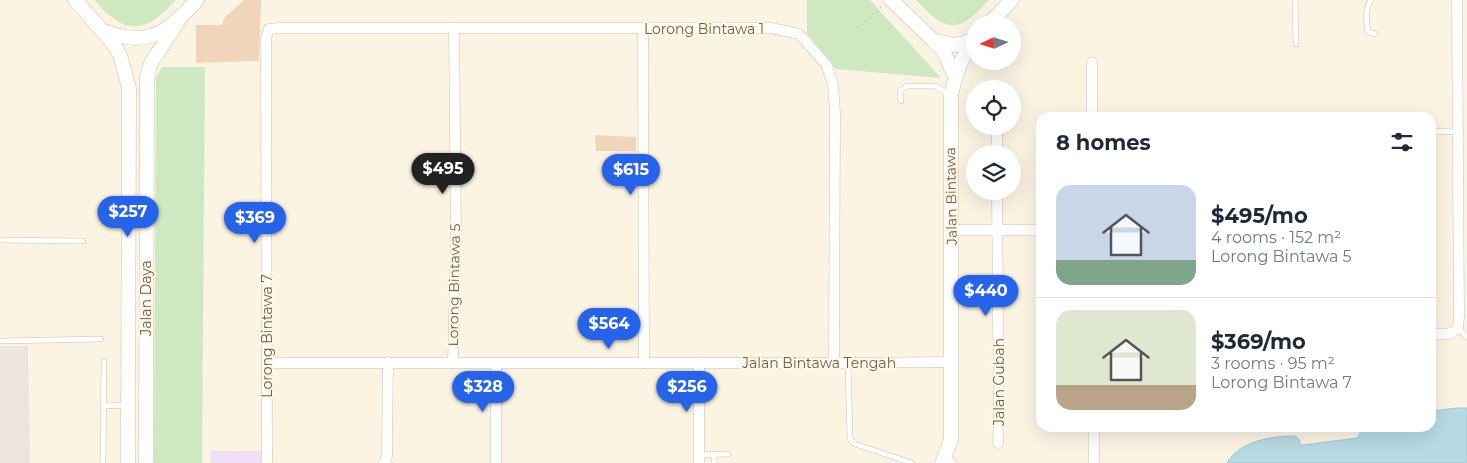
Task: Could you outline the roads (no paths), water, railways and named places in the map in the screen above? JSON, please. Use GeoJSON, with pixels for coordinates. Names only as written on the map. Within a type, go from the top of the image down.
{"type":"FeatureCollection","features":[{"type":"Feature","properties":{"kind":"street","name":"Jalan Daya"},"geometry":{"type":"LineString","coordinates":[[75,0],[113,43],[120,55],[129,88],[128,463]]}},
{"type":"Feature","properties":{"kind":"street","name":"Jalan Daya"},"geometry":{"type":"LineString","coordinates":[[146,463],[147,77],[160,47],[197,0]]}},
{"type":"Feature","properties":{"kind":"street"},"geometry":{"type":"LineString","coordinates":[[998,15],[1012,0]]}},
{"type":"Feature","properties":{"kind":"street"},"geometry":{"type":"LineString","coordinates":[[1436,334],[1449,334],[1458,328],[1459,316],[1463,235],[1458,132],[1457,0]]}},
{"type":"Feature","properties":{"kind":"street"},"geometry":{"type":"LineString","coordinates":[[887,2],[943,50],[955,77]]}},
{"type":"Feature","properties":{"kind":"street"},"geometry":{"type":"LineString","coordinates":[[103,31],[126,38],[148,38],[178,22]]}},
{"type":"Feature","properties":{"kind":"street","name":"Lorong Bintawa 5"},"geometry":{"type":"LineString","coordinates":[[453,363],[456,234],[454,28]]}},
{"type":"Feature","properties":{"kind":"street","name":"Lorong Bintawa 1"},"geometry":{"type":"LineString","coordinates":[[269,29],[771,28],[799,34],[826,64],[833,84],[835,113],[834,363]]}},
{"type":"Feature","properties":{"kind":"street","name":"Lorong Bintawa 7"},"geometry":{"type":"LineString","coordinates":[[267,463],[266,38],[269,29]]}},
{"type":"Feature","properties":{"kind":"street"},"geometry":{"type":"LineString","coordinates":[[643,29],[644,363]]}},
{"type":"Feature","properties":{"kind":"street"},"geometry":{"type":"LineString","coordinates":[[933,40],[954,46],[966,43]]}},
{"type":"Feature","properties":{"kind":"street","name":"Jalan Bintawa"},"geometry":{"type":"LineString","coordinates":[[948,460],[951,440],[952,362],[951,95],[955,77],[966,52]]}},
{"type":"Feature","properties":{"kind":"street"},"geometry":{"type":"LineString","coordinates":[[1092,62],[1092,112]]}},
{"type":"Feature","properties":{"kind":"street","name":"Jalan Gubah"},"geometry":{"type":"LineString","coordinates":[[997,200],[998,443]]}},
{"type":"Feature","properties":{"kind":"street"},"geometry":{"type":"LineString","coordinates":[[128,260],[136,254],[140,247],[146,228]]}},
{"type":"Feature","properties":{"kind":"street"},"geometry":{"type":"LineString","coordinates":[[952,230],[1036,230]]}},
{"type":"Feature","properties":{"kind":"street"},"geometry":{"type":"LineString","coordinates":[[384,463],[387,456],[388,362]]}},
{"type":"Feature","properties":{"kind":"street","name":"Jalan Bintawa Tengah"},"geometry":{"type":"LineString","coordinates":[[267,363],[952,362]]}},
{"type":"Feature","properties":{"kind":"street"},"geometry":{"type":"LineString","coordinates":[[496,363],[496,463]]}},
{"type":"Feature","properties":{"kind":"street"},"geometry":{"type":"LineString","coordinates":[[699,363],[699,459]]}},
{"type":"Feature","properties":{"kind":"street"},"geometry":{"type":"LineString","coordinates":[[1094,432],[1094,463]]}},
{"type":"Feature","properties":{"kind":"lane"},"geometry":{"type":"LineString","coordinates":[[1295,0],[1296,44]]}},
{"type":"Feature","properties":{"kind":"lane"},"geometry":{"type":"LineString","coordinates":[[1371,0],[1368,4],[1367,26],[1368,32],[1375,34]]}},
{"type":"Feature","properties":{"kind":"lane"},"geometry":{"type":"LineString","coordinates":[[901,101],[900,91],[906,86],[935,86],[951,95]]}},
{"type":"Feature","properties":{"kind":"lane"},"geometry":{"type":"LineString","coordinates":[[1436,131],[1458,132]]}},
{"type":"Feature","properties":{"kind":"lane"},"geometry":{"type":"LineString","coordinates":[[0,240],[84,242]]}},
{"type":"Feature","properties":{"kind":"lane"},"geometry":{"type":"LineString","coordinates":[[1458,328],[1467,337]]}},
{"type":"Feature","properties":{"kind":"lane"},"geometry":{"type":"LineString","coordinates":[[0,341],[101,339]]}},
{"type":"Feature","properties":{"kind":"lane"},"geometry":{"type":"LineString","coordinates":[[103,463],[104,361]]}},
{"type":"Feature","properties":{"kind":"lane"},"geometry":{"type":"LineString","coordinates":[[848,363],[850,439],[855,444],[912,463]]}},
{"type":"Feature","properties":{"kind":"lane"},"geometry":{"type":"LineString","coordinates":[[104,406],[128,405]]}},
{"type":"Feature","properties":{"kind":"lane"},"geometry":{"type":"LineString","coordinates":[[699,459],[714,454],[728,454]]}},
{"type":"Feature","properties":{"kind":"lane"},"geometry":{"type":"LineString","coordinates":[[714,454],[714,463]]}},
{"type":"Feature","properties":{"kind":"water"},"geometry":{"type":"Polygon","coordinates":[[[1467,408],[1467,463],[1227,463],[1239,450],[1248,445],[1276,437],[1295,436],[1299,439],[1300,444],[1303,445],[1357,438],[1360,432],[1436,432],[1436,410],[1467,408]]]}}]}
